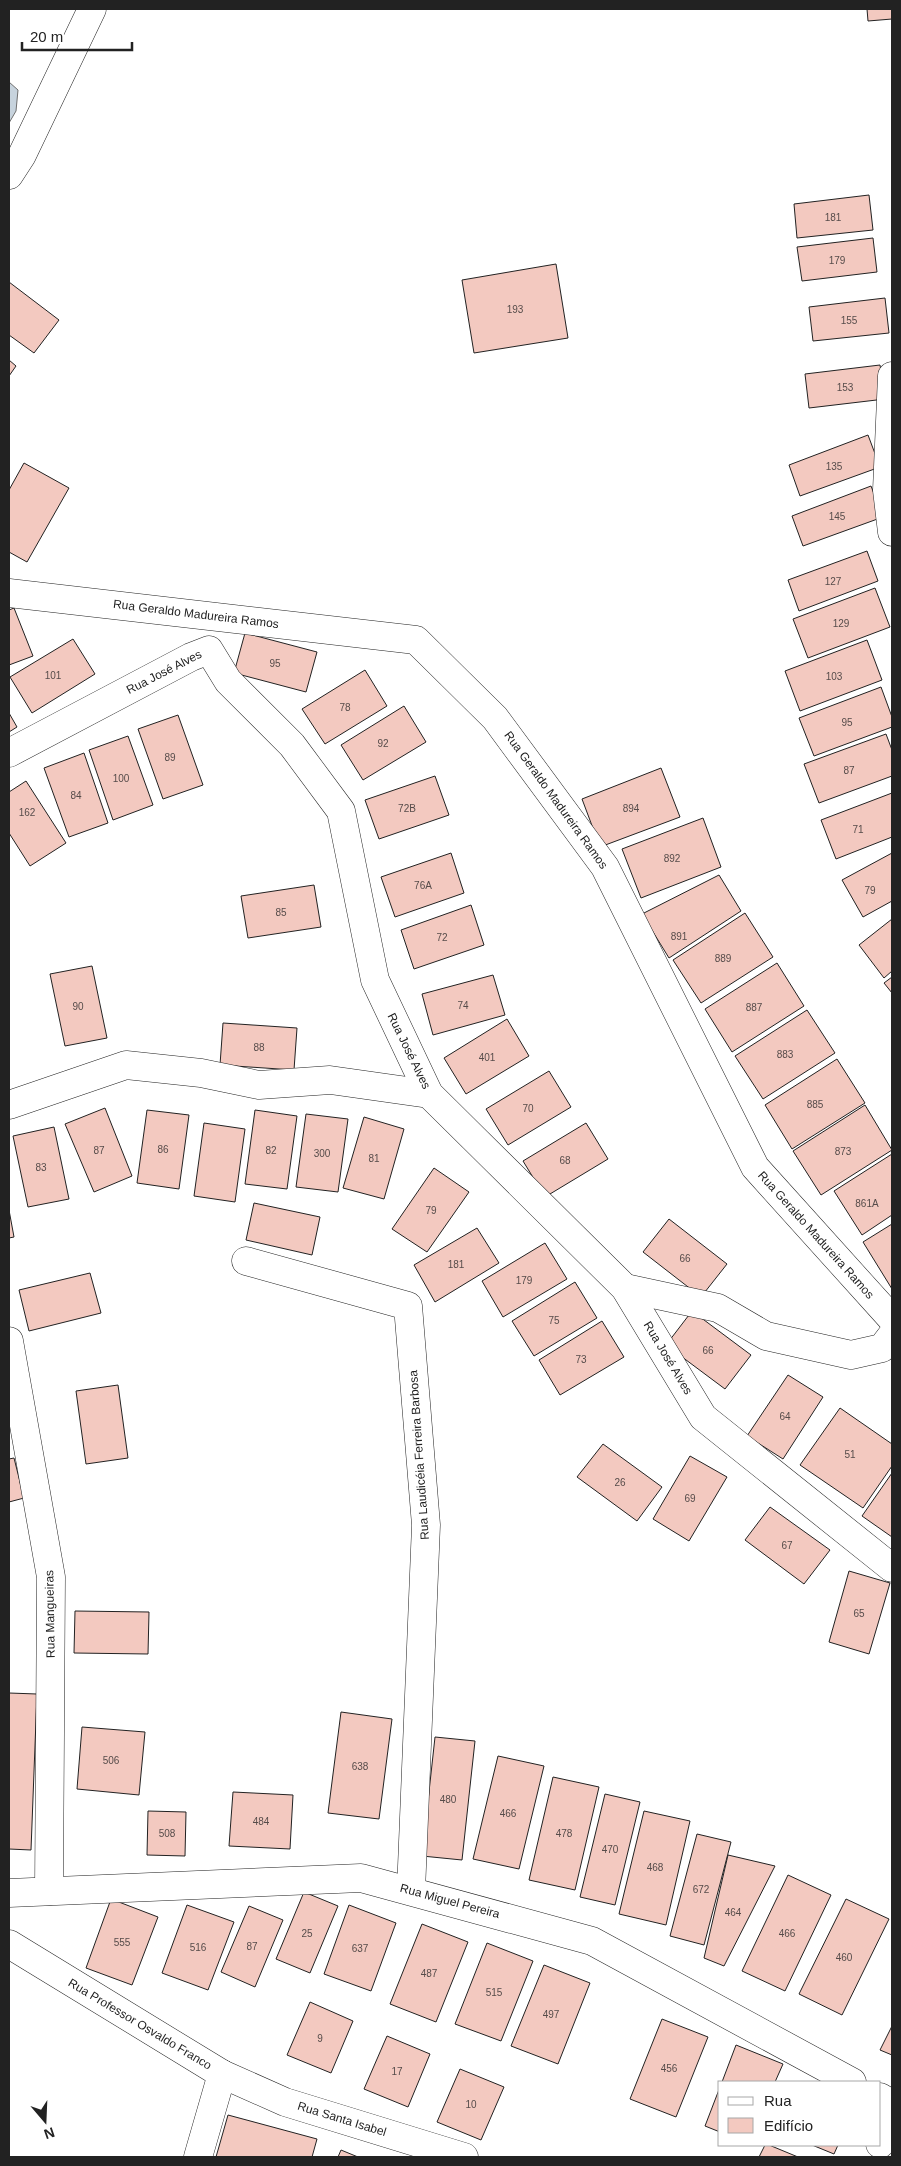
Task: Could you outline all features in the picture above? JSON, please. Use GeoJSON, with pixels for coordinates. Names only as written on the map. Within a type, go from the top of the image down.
{"type":"FeatureCollection","features":[{"type":"Feature","properties":{"kind":"street"},"geometry":{"type":"LineString","coordinates":[[9,175],[22,155],[92,9]]}},
{"type":"Feature","properties":{"kind":"street"},"geometry":{"type":"LineString","coordinates":[[892,376],[887,490],[892,532]]}},
{"type":"Feature","properties":{"kind":"street","name":"Rua Geraldo Madureira Ramos"},"geometry":{"type":"LineString","coordinates":[[9,593],[416,640],[496,718],[605,867],[755,1166],[892,1319]]}},
{"type":"Feature","properties":{"kind":"street"},"geometry":{"type":"LineString","coordinates":[[209,650],[233,618]]}},
{"type":"Feature","properties":{"kind":"street","name":"Rua José Alves"},"geometry":{"type":"LineString","coordinates":[[9,753],[191,657],[209,650],[228,681],[292,745],[341,811],[375,980],[429,1094],[626,1288],[703,1417],[892,1568]]}},
{"type":"Feature","properties":{"kind":"street"},"geometry":{"type":"LineString","coordinates":[[9,1104],[126,1065],[201,1073],[259,1085],[330,1080],[429,1094]]}},
{"type":"Feature","properties":{"kind":"street","name":"Rua Laudicéia Ferreira Barbosa"},"geometry":{"type":"LineString","coordinates":[[246,1261],[408,1306],[426,1525],[411,1891]]}},
{"type":"Feature","properties":{"kind":"street"},"geometry":{"type":"LineString","coordinates":[[626,1288],[718,1308],[766,1336],[851,1355],[882,1348],[892,1335]]}},
{"type":"Feature","properties":{"kind":"street","name":"Rua Mangueiras"},"geometry":{"type":"LineString","coordinates":[[9,1341],[51,1577],[49,1891]]}},
{"type":"Feature","properties":{"kind":"street","name":"Rua Miguel Pereira"},"geometry":{"type":"LineString","coordinates":[[9,1893],[361,1878],[592,1941],[850,2081]]}},
{"type":"Feature","properties":{"kind":"street","name":"Rua Professor Osvaldo Franco"},"geometry":{"type":"LineString","coordinates":[[9,1944],[222,2074],[198,2157]]}},
{"type":"Feature","properties":{"kind":"street","name":"Rua Santa Isabel"},"geometry":{"type":"LineString","coordinates":[[222,2074],[285,2102],[464,2157]]}},
{"type":"Feature","properties":{"kind":"street"},"geometry":{"type":"LineString","coordinates":[[881,2098],[892,2104]]}},
{"type":"Feature","properties":{"kind":"street"},"geometry":{"type":"LineString","coordinates":[[881,2140],[892,2120]]}},
{"type":"Feature","properties":{"kind":"shaded area"},"geometry":{"type":"Polygon","coordinates":[[[9,82],[18,90],[16,111],[9,123],[9,82]]]}},
{"type":"Feature","properties":{"kind":"building"},"geometry":{"type":"Polygon","coordinates":[[[867,9],[892,9],[892,19],[868,21],[867,9]]]}},
{"type":"Feature","properties":{"kind":"building"},"geometry":{"type":"Polygon","coordinates":[[[869,195],[873,230],[797,238],[794,204],[869,195]]]}},
{"type":"Feature","properties":{"kind":"building"},"geometry":{"type":"Polygon","coordinates":[[[873,238],[877,272],[802,281],[797,247],[873,238]]]}},
{"type":"Feature","properties":{"kind":"building"},"geometry":{"type":"Polygon","coordinates":[[[556,264],[568,338],[474,353],[462,280],[556,264]]]}},
{"type":"Feature","properties":{"kind":"building"},"geometry":{"type":"Polygon","coordinates":[[[9,282],[59,320],[34,353],[9,335],[9,282]]]}},
{"type":"Feature","properties":{"kind":"building"},"geometry":{"type":"Polygon","coordinates":[[[885,298],[889,333],[813,341],[809,307],[885,298]]]}},
{"type":"Feature","properties":{"kind":"building"},"geometry":{"type":"Polygon","coordinates":[[[9,360],[16,366],[9,376],[9,360]]]}},
{"type":"Feature","properties":{"kind":"building"},"geometry":{"type":"Polygon","coordinates":[[[880,365],[885,399],[809,408],[805,374],[880,365]]]}},
{"type":"Feature","properties":{"kind":"building"},"geometry":{"type":"Polygon","coordinates":[[[868,435],[880,467],[800,496],[789,465],[868,435]]]}},
{"type":"Feature","properties":{"kind":"building"},"geometry":{"type":"Polygon","coordinates":[[[24,463],[69,488],[27,562],[9,552],[9,490],[24,463]]]}},
{"type":"Feature","properties":{"kind":"building"},"geometry":{"type":"Polygon","coordinates":[[[871,486],[883,517],[803,546],[792,516],[871,486]]]}},
{"type":"Feature","properties":{"kind":"building"},"geometry":{"type":"Polygon","coordinates":[[[867,551],[878,581],[799,611],[788,580],[867,551]]]}},
{"type":"Feature","properties":{"kind":"building"},"geometry":{"type":"Polygon","coordinates":[[[875,588],[890,627],[808,658],[793,619],[875,588]]]}},
{"type":"Feature","properties":{"kind":"building"},"geometry":{"type":"Polygon","coordinates":[[[14,608],[33,656],[9,665],[9,610],[14,608]]]}},
{"type":"Feature","properties":{"kind":"building"},"geometry":{"type":"Polygon","coordinates":[[[245,633],[317,652],[306,692],[234,673],[245,633]]]}},
{"type":"Feature","properties":{"kind":"building"},"geometry":{"type":"Polygon","coordinates":[[[73,639],[95,674],[32,713],[10,677],[73,639]]]}},
{"type":"Feature","properties":{"kind":"building"},"geometry":{"type":"Polygon","coordinates":[[[867,640],[882,680],[800,711],[785,671],[867,640]]]}},
{"type":"Feature","properties":{"kind":"building"},"geometry":{"type":"Polygon","coordinates":[[[365,670],[387,706],[325,744],[302,709],[365,670]]]}},
{"type":"Feature","properties":{"kind":"building"},"geometry":{"type":"Polygon","coordinates":[[[881,687],[892,717],[892,727],[814,756],[799,718],[881,687]]]}},
{"type":"Feature","properties":{"kind":"building"},"geometry":{"type":"Polygon","coordinates":[[[404,706],[426,742],[363,780],[341,745],[404,706]]]}},
{"type":"Feature","properties":{"kind":"building"},"geometry":{"type":"Polygon","coordinates":[[[9,713],[17,727],[9,732],[9,713]]]}},
{"type":"Feature","properties":{"kind":"building"},"geometry":{"type":"Polygon","coordinates":[[[178,715],[203,785],[163,799],[138,729],[178,715]]]}},
{"type":"Feature","properties":{"kind":"building"},"geometry":{"type":"Polygon","coordinates":[[[886,734],[892,750],[892,776],[819,803],[804,764],[886,734]]]}},
{"type":"Feature","properties":{"kind":"building"},"geometry":{"type":"Polygon","coordinates":[[[128,736],[153,805],[113,820],[89,750],[128,736]]]}},
{"type":"Feature","properties":{"kind":"building"},"geometry":{"type":"Polygon","coordinates":[[[84,753],[108,823],[69,837],[44,768],[84,753]]]}},
{"type":"Feature","properties":{"kind":"building"},"geometry":{"type":"Polygon","coordinates":[[[661,768],[680,817],[600,847],[582,799],[661,768]]]}},
{"type":"Feature","properties":{"kind":"building"},"geometry":{"type":"Polygon","coordinates":[[[435,776],[449,815],[379,839],[365,800],[435,776]]]}},
{"type":"Feature","properties":{"kind":"building"},"geometry":{"type":"Polygon","coordinates":[[[26,781],[66,843],[30,866],[9,833],[9,792],[26,781]]]}},
{"type":"Feature","properties":{"kind":"building"},"geometry":{"type":"Polygon","coordinates":[[[892,793],[892,837],[836,859],[821,820],[892,793]]]}},
{"type":"Feature","properties":{"kind":"building"},"geometry":{"type":"Polygon","coordinates":[[[703,818],[721,867],[641,898],[622,849],[703,818]]]}},
{"type":"Feature","properties":{"kind":"building"},"geometry":{"type":"Polygon","coordinates":[[[451,853],[464,893],[395,917],[381,877],[451,853]]]}},
{"type":"Feature","properties":{"kind":"building"},"geometry":{"type":"Polygon","coordinates":[[[892,853],[892,901],[863,917],[842,880],[892,853]]]}},
{"type":"Feature","properties":{"kind":"building"},"geometry":{"type":"Polygon","coordinates":[[[719,875],[741,911],[669,958],[642,914],[719,875]]]}},
{"type":"Feature","properties":{"kind":"building"},"geometry":{"type":"Polygon","coordinates":[[[314,885],[321,927],[248,938],[241,896],[314,885]]]}},
{"type":"Feature","properties":{"kind":"building"},"geometry":{"type":"Polygon","coordinates":[[[471,905],[484,945],[414,969],[401,930],[471,905]]]}},
{"type":"Feature","properties":{"kind":"building"},"geometry":{"type":"Polygon","coordinates":[[[745,913],[773,957],[701,1003],[673,960],[745,913]]]}},
{"type":"Feature","properties":{"kind":"building"},"geometry":{"type":"Polygon","coordinates":[[[892,919],[892,971],[884,978],[859,945],[892,919]]]}},
{"type":"Feature","properties":{"kind":"building"},"geometry":{"type":"Polygon","coordinates":[[[777,963],[804,1006],[732,1052],[705,1009],[777,963]]]}},
{"type":"Feature","properties":{"kind":"building"},"geometry":{"type":"Polygon","coordinates":[[[92,966],[107,1038],[65,1046],[50,974],[92,966]]]}},
{"type":"Feature","properties":{"kind":"building"},"geometry":{"type":"Polygon","coordinates":[[[493,975],[505,1015],[433,1035],[422,994],[493,975]]]}},
{"type":"Feature","properties":{"kind":"building"},"geometry":{"type":"Polygon","coordinates":[[[892,977],[892,993],[884,983],[892,977]]]}},
{"type":"Feature","properties":{"kind":"building"},"geometry":{"type":"Polygon","coordinates":[[[807,1010],[835,1053],[763,1099],[735,1056],[807,1010]]]}},
{"type":"Feature","properties":{"kind":"building"},"geometry":{"type":"Polygon","coordinates":[[[507,1019],[529,1056],[466,1094],[444,1058],[507,1019]]]}},
{"type":"Feature","properties":{"kind":"building"},"geometry":{"type":"Polygon","coordinates":[[[223,1023],[297,1028],[294,1070],[220,1065],[223,1023]]]}},
{"type":"Feature","properties":{"kind":"building"},"geometry":{"type":"Polygon","coordinates":[[[837,1059],[865,1103],[792,1149],[765,1105],[837,1059]]]}},
{"type":"Feature","properties":{"kind":"building"},"geometry":{"type":"Polygon","coordinates":[[[549,1071],[571,1107],[508,1145],[486,1109],[549,1071]]]}},
{"type":"Feature","properties":{"kind":"building"},"geometry":{"type":"Polygon","coordinates":[[[865,1105],[892,1150],[821,1195],[793,1151],[865,1105]]]}},
{"type":"Feature","properties":{"kind":"building"},"geometry":{"type":"Polygon","coordinates":[[[105,1108],[132,1176],[94,1192],[65,1124],[105,1108]]]}},
{"type":"Feature","properties":{"kind":"building"},"geometry":{"type":"Polygon","coordinates":[[[147,1110],[189,1115],[179,1189],[137,1183],[147,1110]]]}},
{"type":"Feature","properties":{"kind":"building"},"geometry":{"type":"Polygon","coordinates":[[[255,1110],[297,1116],[287,1189],[245,1184],[255,1110]]]}},
{"type":"Feature","properties":{"kind":"building"},"geometry":{"type":"Polygon","coordinates":[[[306,1114],[348,1119],[338,1192],[296,1187],[306,1114]]]}},
{"type":"Feature","properties":{"kind":"building"},"geometry":{"type":"Polygon","coordinates":[[[364,1117],[404,1129],[384,1199],[343,1188],[364,1117]]]}},
{"type":"Feature","properties":{"kind":"building"},"geometry":{"type":"Polygon","coordinates":[[[204,1123],[245,1129],[235,1202],[194,1196],[204,1123]]]}},
{"type":"Feature","properties":{"kind":"building"},"geometry":{"type":"Polygon","coordinates":[[[586,1123],[608,1159],[545,1197],[523,1161],[586,1123]]]}},
{"type":"Feature","properties":{"kind":"building"},"geometry":{"type":"Polygon","coordinates":[[[54,1127],[69,1199],[28,1207],[13,1136],[54,1127]]]}},
{"type":"Feature","properties":{"kind":"building"},"geometry":{"type":"Polygon","coordinates":[[[892,1154],[892,1215],[862,1235],[834,1191],[892,1154]]]}},
{"type":"Feature","properties":{"kind":"building"},"geometry":{"type":"Polygon","coordinates":[[[434,1168],[469,1192],[427,1252],[392,1229],[434,1168]]]}},
{"type":"Feature","properties":{"kind":"building"},"geometry":{"type":"Polygon","coordinates":[[[254,1203],[320,1217],[312,1255],[246,1240],[254,1203]]]}},
{"type":"Feature","properties":{"kind":"building"},"geometry":{"type":"Polygon","coordinates":[[[9,1210],[14,1237],[9,1238],[9,1210]]]}},
{"type":"Feature","properties":{"kind":"building"},"geometry":{"type":"Polygon","coordinates":[[[669,1219],[727,1264],[701,1297],[643,1252],[669,1219]]]}},
{"type":"Feature","properties":{"kind":"building"},"geometry":{"type":"Polygon","coordinates":[[[892,1224],[892,1289],[863,1242],[892,1224]]]}},
{"type":"Feature","properties":{"kind":"building"},"geometry":{"type":"Polygon","coordinates":[[[477,1228],[499,1263],[435,1302],[414,1265],[477,1228]]]}},
{"type":"Feature","properties":{"kind":"building"},"geometry":{"type":"Polygon","coordinates":[[[545,1243],[567,1279],[503,1317],[482,1281],[545,1243]]]}},
{"type":"Feature","properties":{"kind":"building"},"geometry":{"type":"Polygon","coordinates":[[[90,1273],[101,1313],[29,1331],[19,1290],[90,1273]]]}},
{"type":"Feature","properties":{"kind":"building"},"geometry":{"type":"Polygon","coordinates":[[[575,1282],[597,1318],[534,1356],[512,1321],[575,1282]]]}},
{"type":"Feature","properties":{"kind":"building"},"geometry":{"type":"Polygon","coordinates":[[[692,1311],[751,1355],[725,1389],[666,1345],[692,1311]]]}},
{"type":"Feature","properties":{"kind":"building"},"geometry":{"type":"Polygon","coordinates":[[[602,1321],[624,1357],[560,1395],[539,1360],[602,1321]]]}},
{"type":"Feature","properties":{"kind":"building"},"geometry":{"type":"Polygon","coordinates":[[[788,1375],[823,1397],[783,1459],[747,1436],[788,1375]]]}},
{"type":"Feature","properties":{"kind":"building"},"geometry":{"type":"Polygon","coordinates":[[[118,1385],[128,1458],[86,1464],[76,1391],[118,1385]]]}},
{"type":"Feature","properties":{"kind":"building"},"geometry":{"type":"Polygon","coordinates":[[[840,1408],[892,1444],[892,1466],[863,1508],[800,1465],[840,1408]]]}},
{"type":"Feature","properties":{"kind":"building"},"geometry":{"type":"Polygon","coordinates":[[[603,1444],[662,1487],[637,1521],[577,1477],[603,1444]]]}},
{"type":"Feature","properties":{"kind":"building"},"geometry":{"type":"Polygon","coordinates":[[[690,1456],[727,1477],[689,1541],[653,1519],[690,1456]]]}},
{"type":"Feature","properties":{"kind":"building"},"geometry":{"type":"Polygon","coordinates":[[[14,1458],[24,1498],[9,1502],[9,1459],[14,1458]]]}},
{"type":"Feature","properties":{"kind":"building"},"geometry":{"type":"Polygon","coordinates":[[[892,1473],[892,1537],[862,1516],[892,1473]]]}},
{"type":"Feature","properties":{"kind":"building"},"geometry":{"type":"Polygon","coordinates":[[[770,1507],[830,1550],[804,1584],[745,1540],[770,1507]]]}},
{"type":"Feature","properties":{"kind":"building"},"geometry":{"type":"Polygon","coordinates":[[[849,1571],[890,1583],[869,1654],[829,1642],[849,1571]]]}},
{"type":"Feature","properties":{"kind":"building"},"geometry":{"type":"Polygon","coordinates":[[[75,1611],[149,1612],[148,1654],[74,1653],[75,1611]]]}},
{"type":"Feature","properties":{"kind":"building"},"geometry":{"type":"Polygon","coordinates":[[[9,1693],[37,1694],[31,1850],[9,1849],[9,1693]]]}},
{"type":"Feature","properties":{"kind":"building"},"geometry":{"type":"Polygon","coordinates":[[[341,1712],[392,1719],[379,1819],[328,1813],[341,1712]]]}},
{"type":"Feature","properties":{"kind":"building"},"geometry":{"type":"Polygon","coordinates":[[[82,1727],[145,1732],[139,1795],[77,1789],[82,1727]]]}},
{"type":"Feature","properties":{"kind":"building"},"geometry":{"type":"Polygon","coordinates":[[[435,1737],[475,1741],[462,1860],[422,1856],[435,1737]]]}},
{"type":"Feature","properties":{"kind":"building"},"geometry":{"type":"Polygon","coordinates":[[[498,1756],[544,1766],[519,1869],[473,1859],[498,1756]]]}},
{"type":"Feature","properties":{"kind":"building"},"geometry":{"type":"Polygon","coordinates":[[[553,1777],[599,1787],[575,1890],[529,1880],[553,1777]]]}},
{"type":"Feature","properties":{"kind":"building"},"geometry":{"type":"Polygon","coordinates":[[[233,1792],[293,1795],[290,1849],[229,1846],[233,1792]]]}},
{"type":"Feature","properties":{"kind":"building"},"geometry":{"type":"Polygon","coordinates":[[[605,1794],[640,1802],[615,1905],[580,1897],[605,1794]]]}},
{"type":"Feature","properties":{"kind":"building"},"geometry":{"type":"Polygon","coordinates":[[[148,1811],[186,1812],[185,1856],[147,1855],[148,1811]]]}},
{"type":"Feature","properties":{"kind":"building"},"geometry":{"type":"Polygon","coordinates":[[[644,1811],[690,1821],[666,1925],[619,1914],[644,1811]]]}},
{"type":"Feature","properties":{"kind":"building"},"geometry":{"type":"Polygon","coordinates":[[[697,1834],[731,1842],[704,1945],[670,1936],[697,1834]]]}},
{"type":"Feature","properties":{"kind":"building"},"geometry":{"type":"Polygon","coordinates":[[[728,1855],[775,1866],[724,1966],[704,1958],[728,1855]]]}},
{"type":"Feature","properties":{"kind":"building"},"geometry":{"type":"Polygon","coordinates":[[[788,1875],[831,1895],[785,1991],[742,1971],[788,1875]]]}},
{"type":"Feature","properties":{"kind":"building"},"geometry":{"type":"Polygon","coordinates":[[[304,1892],[338,1906],[310,1973],[276,1959],[304,1892]]]}},
{"type":"Feature","properties":{"kind":"building"},"geometry":{"type":"Polygon","coordinates":[[[111,1899],[158,1917],[132,1985],[86,1968],[111,1899]]]}},
{"type":"Feature","properties":{"kind":"building"},"geometry":{"type":"Polygon","coordinates":[[[846,1899],[889,1919],[842,2015],[799,1994],[846,1899]]]}},
{"type":"Feature","properties":{"kind":"building"},"geometry":{"type":"Polygon","coordinates":[[[187,1905],[234,1922],[208,1990],[162,1973],[187,1905]]]}},
{"type":"Feature","properties":{"kind":"building"},"geometry":{"type":"Polygon","coordinates":[[[349,1905],[396,1923],[371,1991],[324,1974],[349,1905]]]}},
{"type":"Feature","properties":{"kind":"building"},"geometry":{"type":"Polygon","coordinates":[[[249,1906],[283,1920],[255,1987],[221,1972],[249,1906]]]}},
{"type":"Feature","properties":{"kind":"building"},"geometry":{"type":"Polygon","coordinates":[[[422,1924],[468,1942],[436,2022],[390,2004],[422,1924]]]}},
{"type":"Feature","properties":{"kind":"building"},"geometry":{"type":"Polygon","coordinates":[[[487,1943],[533,1961],[501,2041],[455,2024],[487,1943]]]}},
{"type":"Feature","properties":{"kind":"building"},"geometry":{"type":"Polygon","coordinates":[[[544,1965],[590,1983],[558,2064],[511,2046],[544,1965]]]}},
{"type":"Feature","properties":{"kind":"building"},"geometry":{"type":"Polygon","coordinates":[[[310,2002],[353,2021],[331,2073],[287,2055],[310,2002]]]}},
{"type":"Feature","properties":{"kind":"building"},"geometry":{"type":"Polygon","coordinates":[[[662,2019],[708,2037],[676,2117],[630,2099],[662,2019]]]}},
{"type":"Feature","properties":{"kind":"building"},"geometry":{"type":"Polygon","coordinates":[[[892,2026],[892,2055],[880,2050],[892,2026]]]}},
{"type":"Feature","properties":{"kind":"building"},"geometry":{"type":"Polygon","coordinates":[[[387,2036],[430,2054],[408,2107],[364,2089],[387,2036]]]}},
{"type":"Feature","properties":{"kind":"building"},"geometry":{"type":"Polygon","coordinates":[[[736,2045],[783,2064],[775,2081],[722,2081],[736,2045]]]}},
{"type":"Feature","properties":{"kind":"building"},"geometry":{"type":"Polygon","coordinates":[[[460,2069],[504,2087],[481,2140],[437,2122],[460,2069]]]}},
{"type":"Feature","properties":{"kind":"building"},"geometry":{"type":"Polygon","coordinates":[[[718,2092],[718,2131],[705,2126],[718,2092]]]}},
{"type":"Feature","properties":{"kind":"building"},"geometry":{"type":"Polygon","coordinates":[[[228,2115],[317,2139],[312,2157],[216,2157],[228,2115]]]}},
{"type":"Feature","properties":{"kind":"building"},"geometry":{"type":"Polygon","coordinates":[[[764,2146],[771,2146],[798,2157],[759,2157],[764,2146]]]}},
{"type":"Feature","properties":{"kind":"building"},"geometry":{"type":"Polygon","coordinates":[[[814,2146],[838,2146],[834,2154],[814,2146]]]}},
{"type":"Feature","properties":{"kind":"building"},"geometry":{"type":"Polygon","coordinates":[[[341,2150],[358,2157],[338,2157],[341,2150]]]}}]}
